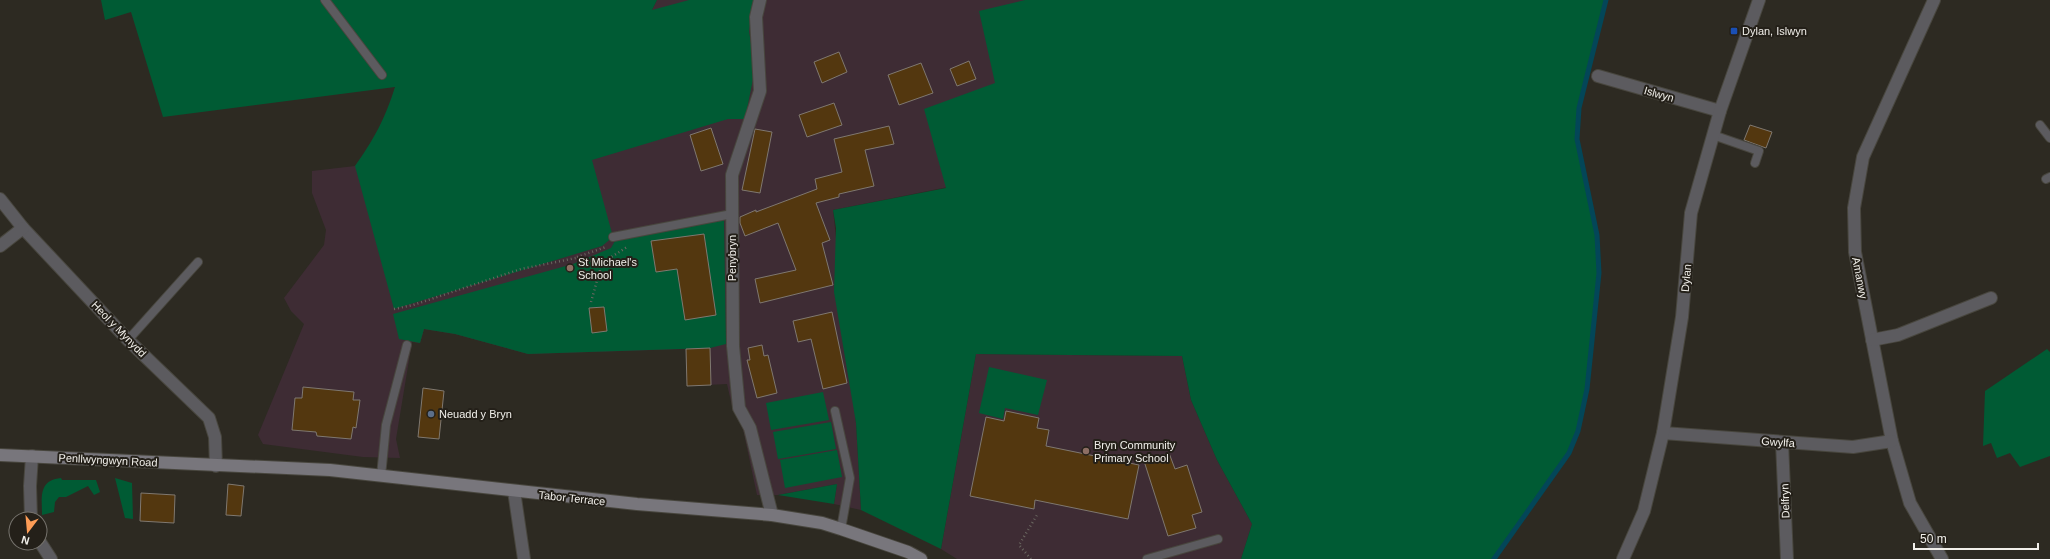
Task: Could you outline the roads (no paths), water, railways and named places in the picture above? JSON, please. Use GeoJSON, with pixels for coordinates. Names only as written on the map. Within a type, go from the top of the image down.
{"type":"FeatureCollection","features":[{"type":"Feature","properties":{"kind":"main road","name":"Penllwyngwyn Road"},"geometry":{"type":"LineString","coordinates":[[0,455],[216,466]]}},
{"type":"Feature","properties":{"kind":"main road","name":"Tabor Terrace"},"geometry":{"type":"LineString","coordinates":[[216,466],[330,470],[637,504],[772,516],[822,523],[908,552],[921,559]]}},
{"type":"Feature","properties":{"kind":"street","name":"Penybryn"},"geometry":{"type":"LineString","coordinates":[[760,0],[756,17],[760,91],[732,175],[733,346],[739,408],[750,428],[772,516]]}},
{"type":"Feature","properties":{"kind":"street","name":"Dylan"},"geometry":{"type":"LineString","coordinates":[[1623,559],[1644,511],[1663,433],[1682,317],[1691,213],[1720,111],[1759,0]]}},
{"type":"Feature","properties":{"kind":"street","name":"Amanwy"},"geometry":{"type":"LineString","coordinates":[[1934,0],[1863,157],[1854,208],[1855,252],[1892,441],[1910,503],[1942,559]]}},
{"type":"Feature","properties":{"kind":"street","name":"Islwyn"},"geometry":{"type":"LineString","coordinates":[[1598,76],[1720,111]]}},
{"type":"Feature","properties":{"kind":"street","name":"Heol y Mynydd"},"geometry":{"type":"LineString","coordinates":[[0,199],[23,228],[128,340],[209,418],[215,437],[216,466]]}},
{"type":"Feature","properties":{"kind":"street"},"geometry":{"type":"LineString","coordinates":[[0,246],[23,228]]}},
{"type":"Feature","properties":{"kind":"street"},"geometry":{"type":"LineString","coordinates":[[1872,340],[1898,335],[1991,298]]}},
{"type":"Feature","properties":{"kind":"street","name":"Gwylfa"},"geometry":{"type":"LineString","coordinates":[[1663,433],[1853,447],[1892,441]]}},
{"type":"Feature","properties":{"kind":"street","name":"Delfryn"},"geometry":{"type":"LineString","coordinates":[[1782,442],[1788,559]]}},
{"type":"Feature","properties":{"kind":"street"},"geometry":{"type":"LineString","coordinates":[[31,511],[30,486],[32,456]]}},
{"type":"Feature","properties":{"kind":"street"},"geometry":{"type":"LineString","coordinates":[[514,491],[524,559]]}},
{"type":"Feature","properties":{"kind":"lane"},"geometry":{"type":"LineString","coordinates":[[325,0],[382,75]]}},
{"type":"Feature","properties":{"kind":"lane"},"geometry":{"type":"LineString","coordinates":[[2040,125],[2050,138]]}},
{"type":"Feature","properties":{"kind":"lane"},"geometry":{"type":"LineString","coordinates":[[1713,135],[1759,150],[1755,163]]}},
{"type":"Feature","properties":{"kind":"lane"},"geometry":{"type":"LineString","coordinates":[[613,237],[732,214]]}},
{"type":"Feature","properties":{"kind":"lane"},"geometry":{"type":"LineString","coordinates":[[128,340],[198,262]]}},
{"type":"Feature","properties":{"kind":"lane"},"geometry":{"type":"LineString","coordinates":[[381,476],[386,425],[407,344]]}},
{"type":"Feature","properties":{"kind":"lane"},"geometry":{"type":"LineString","coordinates":[[835,411],[850,478],[841,529]]}},
{"type":"Feature","properties":{"kind":"lane"},"geometry":{"type":"LineString","coordinates":[[1147,559],[1218,539]]}},
{"type":"Feature","properties":{"kind":"waterway"},"geometry":{"type":"LineString","coordinates":[[1494,559],[1569,453],[1578,431],[1587,389],[1599,273],[1597,235],[1577,139],[1579,108],[1606,0]]}},
{"type":"Feature","properties":{"kind":"place","name":"Dylan, Islwyn"},"geometry":{"type":"Point","coordinates":[1734,31]}},
{"type":"Feature","properties":{"kind":"place","name":"St Michael's School"},"geometry":{"type":"Point","coordinates":[570,268]}},
{"type":"Feature","properties":{"kind":"place","name":"Neuadd y Bryn"},"geometry":{"type":"Point","coordinates":[431,414]}},
{"type":"Feature","properties":{"kind":"place","name":"Bryn Community Primary School"},"geometry":{"type":"Point","coordinates":[1086,451]}}]}
